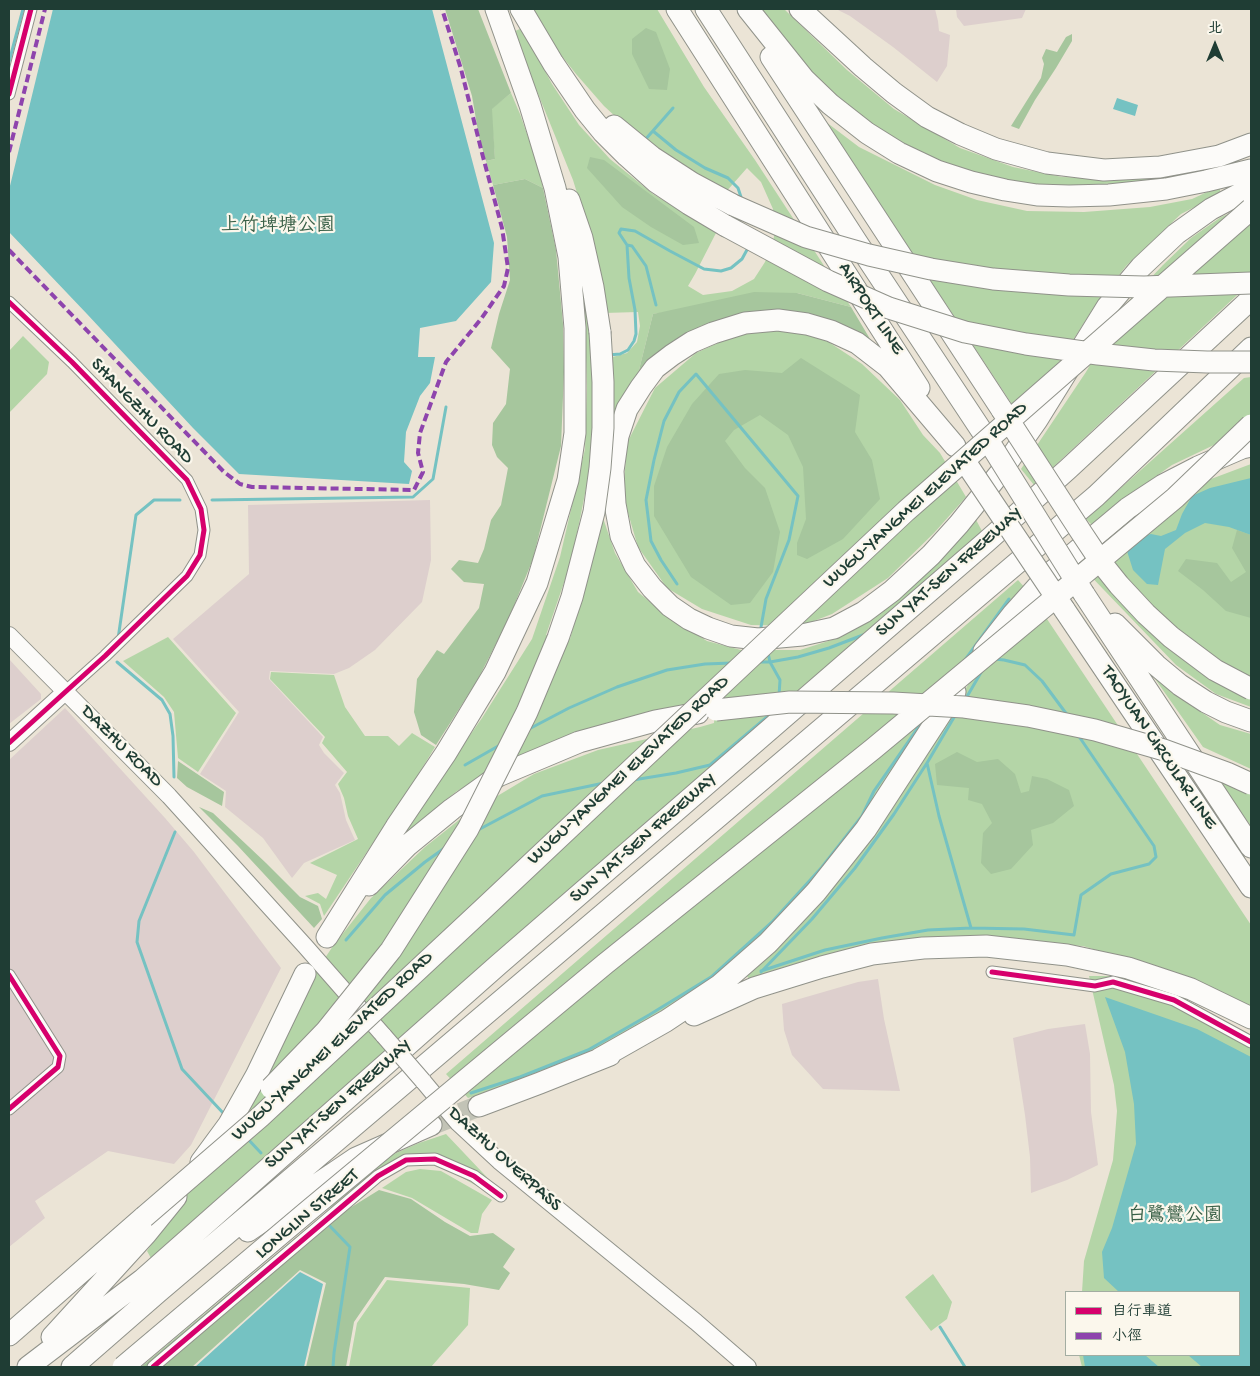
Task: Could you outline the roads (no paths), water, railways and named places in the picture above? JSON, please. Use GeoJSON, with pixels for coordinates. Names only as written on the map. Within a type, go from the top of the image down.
{"type":"FeatureCollection","features":[{"type":"Feature","properties":{"kind":"highway"},"geometry":{"type":"LineString","coordinates":[[327,937],[396,827],[446,753],[495,672],[537,583],[568,480],[574,433],[575,384],[575,328],[569,257],[555,188],[530,105],[496,9]]}},
{"type":"Feature","properties":{"kind":"highway"},"geometry":{"type":"LineString","coordinates":[[521,9],[553,63],[585,110],[603,132],[656,182],[688,204],[726,226],[828,281],[889,308],[965,332],[1026,344],[1154,360],[1251,362]]}},
{"type":"Feature","properties":{"kind":"highway","name":"AIRPORT LINE"},"geometry":{"type":"LineString","coordinates":[[677,9],[897,351],[955,446],[1064,609]]}},
{"type":"Feature","properties":{"kind":"highway","name":"AIRPORT LINE"},"geometry":{"type":"LineString","coordinates":[[706,9],[991,445],[1084,594]]}},
{"type":"Feature","properties":{"kind":"highway"},"geometry":{"type":"LineString","coordinates":[[740,9],[1103,565],[1146,614],[1171,637],[1215,670],[1251,688]]}},
{"type":"Feature","properties":{"kind":"highway"},"geometry":{"type":"LineString","coordinates":[[748,9],[804,79],[830,104],[867,133],[937,171],[971,182],[1037,195],[1109,195],[1166,189],[1251,170]]}},
{"type":"Feature","properties":{"kind":"highway"},"geometry":{"type":"LineString","coordinates":[[800,9],[863,67],[927,117],[960,134],[996,149],[1047,163],[1104,170],[1160,167],[1219,156],[1251,144]]}},
{"type":"Feature","properties":{"kind":"highway"},"geometry":{"type":"LineString","coordinates":[[553,63],[615,128],[652,156],[684,178],[732,205],[806,237],[931,269],[993,279],[1069,285],[1125,286],[1251,283]]}},
{"type":"Feature","properties":{"kind":"highway"},"geometry":{"type":"LineString","coordinates":[[144,1218],[326,1031],[391,950],[468,829],[530,704],[558,638],[572,597],[594,512],[603,428],[603,382],[600,332],[593,287],[582,238],[557,163],[530,105]]}},
{"type":"Feature","properties":{"kind":"highway"},"geometry":{"type":"LineString","coordinates":[[955,446],[888,367],[857,343],[831,331],[807,324],[778,320],[745,323],[692,342],[672,355],[655,368],[627,409],[618,436],[613,471],[615,504],[621,536],[635,566],[652,588],[670,606],[689,619],[730,636],[758,638],[802,635],[834,628],[864,612],[892,591],[960,524],[1000,473],[1107,307],[1141,268],[1176,234],[1211,209],[1251,188]]}},
{"type":"Feature","properties":{"kind":"highway","name":"WUGU-YANGMEI ELEVATED ROAD"},"geometry":{"type":"LineString","coordinates":[[9,1335],[260,1116],[906,511],[1251,209]]}},
{"type":"Feature","properties":{"kind":"highway","name":"SUN YAT-SEN FREEWAY"},"geometry":{"type":"LineString","coordinates":[[27,1367],[142,1280],[498,965],[994,536],[1251,299]]}},
{"type":"Feature","properties":{"kind":"highway","name":"SUN YAT-SEN FREEWAY"},"geometry":{"type":"LineString","coordinates":[[72,1367],[1096,496],[1251,348]]}},
{"type":"Feature","properties":{"kind":"highway"},"geometry":{"type":"LineString","coordinates":[[123,1367],[300,1217],[605,964],[865,755],[1175,498],[1251,425]]}},
{"type":"Feature","properties":{"kind":"highway"},"geometry":{"type":"LineString","coordinates":[[1175,498],[1251,446]]}},
{"type":"Feature","properties":{"kind":"highway"},"geometry":{"type":"LineString","coordinates":[[598,1059],[666,1021],[720,985],[768,943],[816,892],[866,829],[973,666],[1013,614],[1048,575],[1128,508],[1163,485],[1198,467],[1251,446]]}},
{"type":"Feature","properties":{"kind":"highway"},"geometry":{"type":"LineString","coordinates":[[1084,594],[1156,665],[1180,685],[1206,702],[1251,721]]}},
{"type":"Feature","properties":{"kind":"highway","name":"TAOYUAN CIRCULAR LINE"},"geometry":{"type":"LineString","coordinates":[[1084,594],[1251,847]]}},
{"type":"Feature","properties":{"kind":"highway","name":"TAOYUAN CIRCULAR LINE"},"geometry":{"type":"LineString","coordinates":[[1064,609],[1251,887]]}},
{"type":"Feature","properties":{"kind":"highway"},"geometry":{"type":"LineString","coordinates":[[339,916],[408,845],[452,809],[498,776],[579,742],[655,721],[716,710],[790,702],[893,703],[973,708],[1028,716],[1095,730],[1164,750],[1227,773],[1251,784]]}},
{"type":"Feature","properties":{"kind":"highway"},"geometry":{"type":"LineString","coordinates":[[479,1106],[540,1084],[628,1048],[754,988],[872,954],[923,948],[986,946],[1067,955],[1128,968],[1191,989],[1251,1018]]}},
{"type":"Feature","properties":{"kind":"highway"},"geometry":{"type":"LineString","coordinates":[[27,1367],[66,1321],[146,1234],[178,1195],[229,1124],[256,1076],[305,974]]}},
{"type":"Feature","properties":{"kind":"highway"},"geometry":{"type":"LineString","coordinates":[[158,1292],[356,1158],[431,1124]]}},
{"type":"Feature","properties":{"kind":"main road","name":"DAZHU ROAD"},"geometry":{"type":"LineString","coordinates":[[9,635],[169,796],[210,841]]}},
{"type":"Feature","properties":{"kind":"main road"},"geometry":{"type":"LineString","coordinates":[[9,743],[66,691]]}},
{"type":"Feature","properties":{"kind":"main road","name":"DAZHU OVERPASS"},"geometry":{"type":"LineString","coordinates":[[210,841],[280,918],[458,1122],[499,1161],[748,1367]]}},
{"type":"Feature","properties":{"kind":"street"},"geometry":{"type":"LineString","coordinates":[[9,94],[31,9]]}},
{"type":"Feature","properties":{"kind":"street","name":"SHANGZHU ROAD"},"geometry":{"type":"LineString","coordinates":[[9,302],[72,362],[187,480],[201,509],[204,530],[200,555],[187,576],[66,691]]}},
{"type":"Feature","properties":{"kind":"street"},"geometry":{"type":"LineString","coordinates":[[992,972],[1096,986],[1113,982],[1174,1000],[1251,1042]]}},
{"type":"Feature","properties":{"kind":"street"},"geometry":{"type":"LineString","coordinates":[[9,975],[60,1056],[58,1067],[9,1109]]}},
{"type":"Feature","properties":{"kind":"street","name":"LONGLIN STREET"},"geometry":{"type":"LineString","coordinates":[[153,1367],[378,1176],[406,1160],[435,1159],[474,1176],[501,1196]]}},
{"type":"Feature","properties":{"kind":"water","name":"上竹埤塘公園"},"geometry":{"type":"Polygon","coordinates":[[[53,9],[432,9],[494,243],[491,282],[456,321],[420,328],[418,357],[435,357],[430,383],[420,396],[406,432],[404,462],[412,471],[409,484],[239,474],[193,428],[9,232],[9,190],[53,9]]]}},
{"type":"Feature","properties":{"kind":"water"},"geometry":{"type":"Polygon","coordinates":[[[1117,98],[1138,105],[1135,116],[1113,109],[1117,98]]]}},
{"type":"Feature","properties":{"kind":"water"},"geometry":{"type":"Polygon","coordinates":[[[1251,478],[1251,535],[1229,527],[1205,523],[1185,533],[1165,549],[1158,585],[1147,584],[1133,570],[1127,551],[1135,538],[1151,534],[1161,536],[1176,530],[1192,496],[1210,488],[1251,478]]]}},
{"type":"Feature","properties":{"kind":"water","name":"白鷺鸞公園"},"geometry":{"type":"Polygon","coordinates":[[[1105,997],[1197,1029],[1251,1057],[1251,1367],[1202,1367],[1189,1356],[1240,1356],[1240,1291],[1118,1291],[1104,1278],[1102,1252],[1112,1228],[1136,1144],[1134,1104],[1125,1052],[1105,997]]]}},
{"type":"Feature","properties":{"kind":"water"},"geometry":{"type":"Polygon","coordinates":[[[300,1272],[323,1284],[304,1367],[195,1367],[300,1272]]]}},
{"type":"Feature","properties":{"kind":"water"},"geometry":{"type":"Polygon","coordinates":[[[1083,1356],[1146,1356],[1159,1367],[1085,1367],[1083,1356]]]}},
{"type":"Feature","properties":{"kind":"waterway"},"geometry":{"type":"LineString","coordinates":[[9,62],[23,9]]}},
{"type":"Feature","properties":{"kind":"waterway"},"geometry":{"type":"LineString","coordinates":[[644,141],[673,108]]}},
{"type":"Feature","properties":{"kind":"waterway"},"geometry":{"type":"LineString","coordinates":[[653,131],[676,150],[705,168],[728,178],[738,188],[741,201]]}},
{"type":"Feature","properties":{"kind":"waterway"},"geometry":{"type":"LineString","coordinates":[[627,245],[619,233],[621,229],[635,231],[704,269],[721,271],[731,268],[742,259],[748,248]]}},
{"type":"Feature","properties":{"kind":"waterway"},"geometry":{"type":"LineString","coordinates":[[608,355],[620,354],[628,350],[636,334],[627,245],[632,246],[646,266],[656,305]]}},
{"type":"Feature","properties":{"kind":"waterway"},"geometry":{"type":"LineString","coordinates":[[677,584],[651,541],[646,500],[664,421],[679,392],[696,374],[798,496],[789,540],[766,599],[761,630]]}},
{"type":"Feature","properties":{"kind":"waterway"},"geometry":{"type":"LineString","coordinates":[[212,500],[413,497],[433,479],[446,407]]}},
{"type":"Feature","properties":{"kind":"waterway"},"geometry":{"type":"LineString","coordinates":[[118,639],[136,515],[154,500],[180,500]]}},
{"type":"Feature","properties":{"kind":"waterway"},"geometry":{"type":"LineString","coordinates":[[965,660],[1009,599]]}},
{"type":"Feature","properties":{"kind":"waterway"},"geometry":{"type":"LineString","coordinates":[[759,662],[798,657],[863,635]]}},
{"type":"Feature","properties":{"kind":"waterway"},"geometry":{"type":"LineString","coordinates":[[768,653],[770,662],[780,680],[779,696]]}},
{"type":"Feature","properties":{"kind":"waterway"},"geometry":{"type":"LineString","coordinates":[[994,659],[1025,665],[1042,681],[1068,716]]}},
{"type":"Feature","properties":{"kind":"waterway"},"geometry":{"type":"LineString","coordinates":[[117,662],[162,700],[170,714],[173,736],[174,777]]}},
{"type":"Feature","properties":{"kind":"waterway"},"geometry":{"type":"LineString","coordinates":[[529,729],[569,708],[617,687],[667,670],[705,664],[732,663]]}},
{"type":"Feature","properties":{"kind":"waterway"},"geometry":{"type":"LineString","coordinates":[[965,700],[983,669]]}},
{"type":"Feature","properties":{"kind":"waterway"},"geometry":{"type":"LineString","coordinates":[[633,780],[710,765],[773,712]]}},
{"type":"Feature","properties":{"kind":"waterway"},"geometry":{"type":"LineString","coordinates":[[927,763],[956,714]]}},
{"type":"Feature","properties":{"kind":"waterway"},"geometry":{"type":"LineString","coordinates":[[471,1093],[520,1077],[588,1050],[711,977],[773,921],[822,867],[862,816],[874,791],[924,719]]}},
{"type":"Feature","properties":{"kind":"waterway"},"geometry":{"type":"LineString","coordinates":[[761,972],[812,919],[855,868],[894,814],[927,763],[939,816],[971,928],[1024,929],[1074,935],[1081,895],[1111,874],[1149,864],[1156,857],[1154,846],[1078,735]]}},
{"type":"Feature","properties":{"kind":"waterway"},"geometry":{"type":"LineString","coordinates":[[465,765],[500,745]]}},
{"type":"Feature","properties":{"kind":"waterway"},"geometry":{"type":"LineString","coordinates":[[478,830],[542,796],[604,783]]}},
{"type":"Feature","properties":{"kind":"waterway"},"geometry":{"type":"LineString","coordinates":[[175,832],[139,921],[137,942],[182,1069],[225,1115]]}},
{"type":"Feature","properties":{"kind":"waterway"},"geometry":{"type":"LineString","coordinates":[[346,940],[385,895],[446,847]]}},
{"type":"Feature","properties":{"kind":"waterway"},"geometry":{"type":"LineString","coordinates":[[761,971],[825,950],[882,938],[928,930],[971,928]]}},
{"type":"Feature","properties":{"kind":"waterway"},"geometry":{"type":"LineString","coordinates":[[246,1137],[261,1153]]}},
{"type":"Feature","properties":{"kind":"waterway"},"geometry":{"type":"LineString","coordinates":[[327,1223],[350,1247],[333,1367]]}},
{"type":"Feature","properties":{"kind":"waterway"},"geometry":{"type":"LineString","coordinates":[[940,1327],[965,1367]]}},
{"type":"Feature","properties":{"kind":"tunnel"},"geometry":{"type":"LineString","coordinates":[[431,1125],[479,1106]]}}]}
